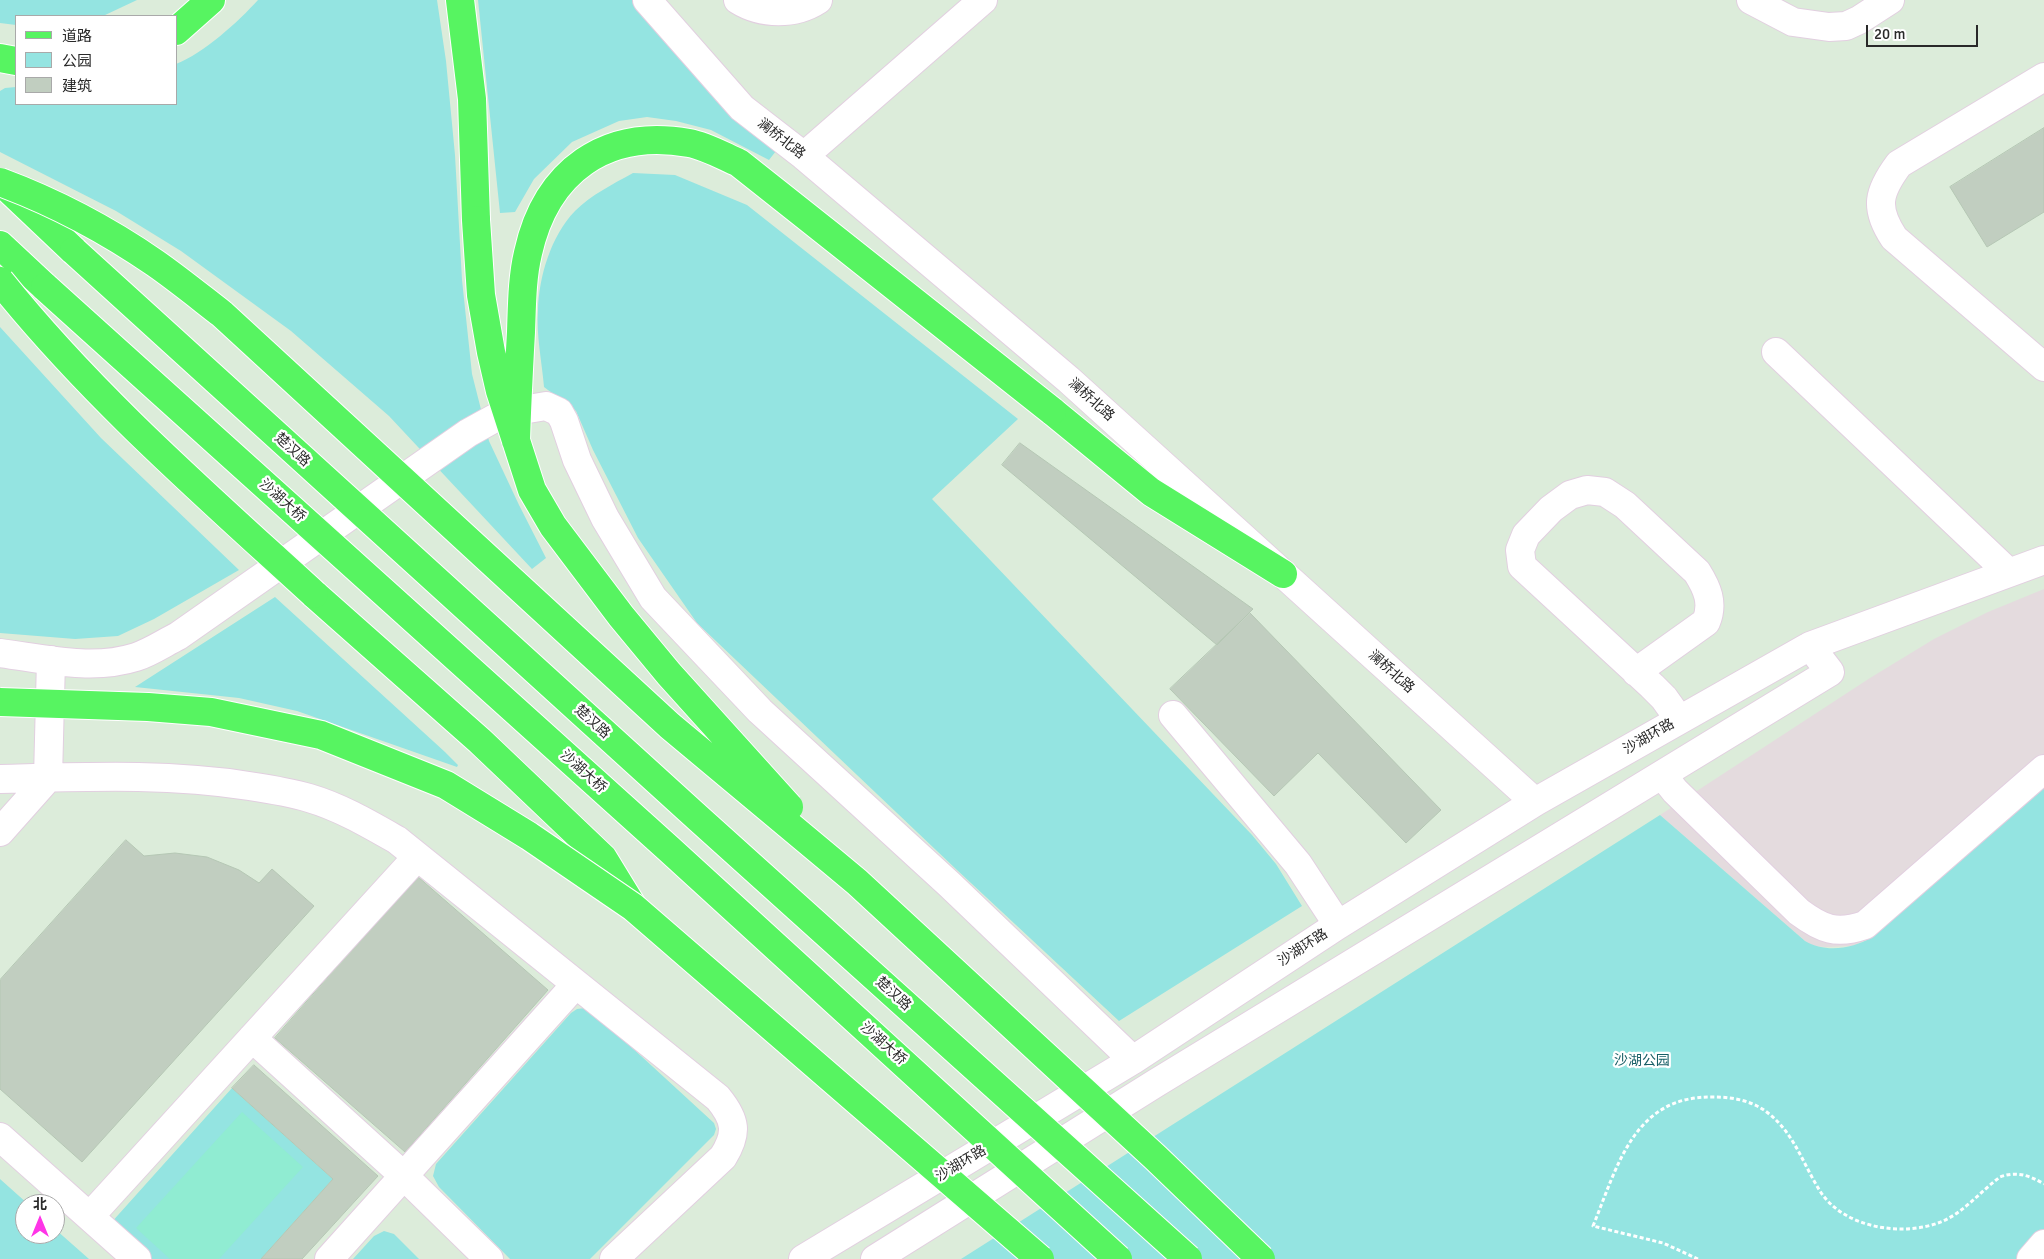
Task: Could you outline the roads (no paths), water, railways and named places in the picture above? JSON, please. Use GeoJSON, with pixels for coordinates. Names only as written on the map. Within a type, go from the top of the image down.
{"type":"FeatureCollection","features":[{"type":"Feature","properties":{"kind":"main road"},"geometry":{"type":"LineString","coordinates":[[178,29],[210,0]]}},
{"type":"Feature","properties":{"kind":"main road"},"geometry":{"type":"LineString","coordinates":[[460,0],[472,100],[476,220],[481,295],[500,391],[532,490],[553,526],[621,616],[669,674],[857,882]]}},
{"type":"Feature","properties":{"kind":"main road"},"geometry":{"type":"LineString","coordinates":[[0,58],[15,61]]}},
{"type":"Feature","properties":{"kind":"main road"},"geometry":{"type":"LineString","coordinates":[[516,441],[523,287],[528,252],[539,218],[549,198],[576,167],[613,146],[637,141],[690,143],[738,163],[1052,411],[1151,492],[1283,574]]}},
{"type":"Feature","properties":{"kind":"main road"},"geometry":{"type":"LineString","coordinates":[[0,181],[37,196],[105,232],[154,263],[222,314],[670,726],[857,882],[1156,1158],[1261,1259]]}},
{"type":"Feature","properties":{"kind":"main road","name":"楚汉路"},"geometry":{"type":"LineString","coordinates":[[0,181],[74,251],[705,825],[1188,1259]]}},
{"type":"Feature","properties":{"kind":"main road","name":"沙湖大桥"},"geometry":{"type":"LineString","coordinates":[[0,245],[662,842],[1118,1259]]}},
{"type":"Feature","properties":{"kind":"main road"},"geometry":{"type":"LineString","coordinates":[[0,281],[67,359],[140,434],[314,594],[480,741],[603,858],[633,907]]}},
{"type":"Feature","properties":{"kind":"main road"},"geometry":{"type":"LineString","coordinates":[[0,702],[148,707],[211,712],[321,735],[446,785],[529,836],[633,907],[1040,1259]]}},
{"type":"Feature","properties":{"kind":"street","name":"澜桥北路"},"geometry":{"type":"LineString","coordinates":[[648,0],[742,108],[804,156],[1069,380],[1535,802]]}},
{"type":"Feature","properties":{"kind":"street"},"geometry":{"type":"LineString","coordinates":[[738,0],[744,4],[766,10],[790,12],[811,5],[818,0]]}},
{"type":"Feature","properties":{"kind":"street"},"geometry":{"type":"LineString","coordinates":[[804,156],[983,0]]}},
{"type":"Feature","properties":{"kind":"street"},"geometry":{"type":"LineString","coordinates":[[1751,0],[1793,22],[1829,28],[1846,26],[1890,0]]}},
{"type":"Feature","properties":{"kind":"street"},"geometry":{"type":"LineString","coordinates":[[2044,77],[1899,164],[1888,178],[1881,193],[1880,209],[1885,224],[1894,238],[2044,367]]}},
{"type":"Feature","properties":{"kind":"street"},"geometry":{"type":"LineString","coordinates":[[1776,352],[2008,572]]}},
{"type":"Feature","properties":{"kind":"street"},"geometry":{"type":"LineString","coordinates":[[0,653],[80,664],[108,664],[138,656],[170,640],[468,433],[495,418],[516,411],[546,406],[559,412],[577,460],[605,518],[654,598],[760,711],[949,884],[1133,1060]]}},
{"type":"Feature","properties":{"kind":"street"},"geometry":{"type":"LineString","coordinates":[[1644,667],[1706,622],[1710,608],[1707,589],[1697,572],[1625,505],[1604,492],[1578,491],[1551,509],[1526,535],[1520,550],[1522,566],[1644,667],[1684,717]]}},
{"type":"Feature","properties":{"kind":"street","name":"沙湖环路"},"geometry":{"type":"LineString","coordinates":[[803,1259],[1133,1060],[1338,925],[1535,802],[1810,646],[2044,560]]}},
{"type":"Feature","properties":{"kind":"street"},"geometry":{"type":"LineString","coordinates":[[875,1259],[1156,1083],[1830,672],[1810,646]]}},
{"type":"Feature","properties":{"kind":"street"},"geometry":{"type":"LineString","coordinates":[[0,832],[48,778],[51,660]]}},
{"type":"Feature","properties":{"kind":"street"},"geometry":{"type":"LineString","coordinates":[[1173,715],[1298,864],[1338,925]]}},
{"type":"Feature","properties":{"kind":"street"},"geometry":{"type":"LineString","coordinates":[[1662,776],[1798,912],[1815,924],[1832,930],[1848,930],[1865,925],[2044,769]]}},
{"type":"Feature","properties":{"kind":"street"},"geometry":{"type":"LineString","coordinates":[[0,779],[112,776],[172,777],[280,791],[309,798],[366,822],[397,840],[718,1098],[729,1112],[734,1125],[733,1138],[723,1157],[614,1259]]}},
{"type":"Feature","properties":{"kind":"street"},"geometry":{"type":"LineString","coordinates":[[90,1216],[417,857]]}},
{"type":"Feature","properties":{"kind":"street"},"geometry":{"type":"LineString","coordinates":[[329,1259],[576,984]]}},
{"type":"Feature","properties":{"kind":"street"},"geometry":{"type":"LineString","coordinates":[[252,1038],[404,1176],[489,1259]]}},
{"type":"Feature","properties":{"kind":"street"},"geometry":{"type":"LineString","coordinates":[[0,1137],[137,1259]]}},
{"type":"Feature","properties":{"kind":"street"},"geometry":{"type":"LineString","coordinates":[[2031,1259],[2044,1244]]}},
{"type":"Feature","properties":{"kind":"park label","name":"沙湖公园"},"geometry":{"type":"Point","coordinates":[1642,1061]}}]}
